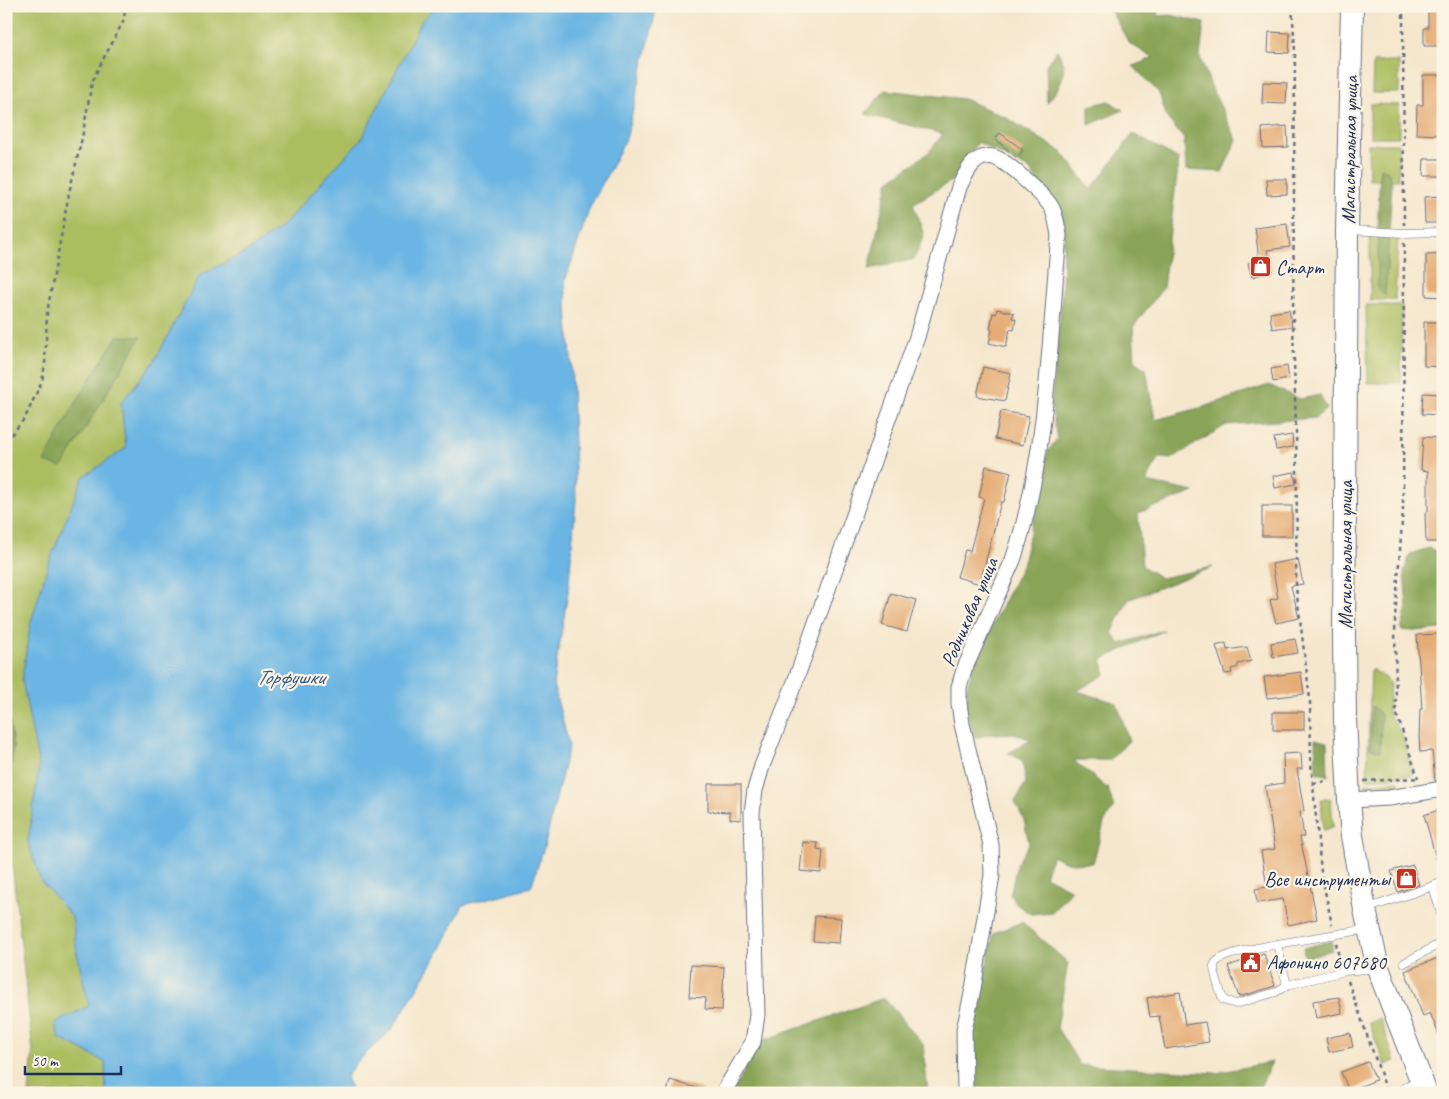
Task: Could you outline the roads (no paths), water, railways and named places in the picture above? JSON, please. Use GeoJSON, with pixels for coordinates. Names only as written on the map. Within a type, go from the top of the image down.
{"type":"FeatureCollection","features":[{"type":"Feature","properties":{"kind":"main road","name":"Магистральная улица"},"geometry":{"type":"LineString","coordinates":[[1352,6],[1347,230],[1344,635],[1345,719],[1349,800],[1352,836],[1378,968],[1423,1086]]}},
{"type":"Feature","properties":{"kind":"street","name":"Родниковая улица"},"geometry":{"type":"LineString","coordinates":[[723,1093],[753,1042],[758,1015],[752,813],[755,790],[917,337],[960,187],[967,171],[976,161],[985,156],[996,158],[1007,164],[1051,206],[1059,235],[1040,450],[1019,542],[1013,560],[964,670],[959,686],[962,724],[991,845],[992,875],[973,989],[964,1030],[965,1093]]}},
{"type":"Feature","properties":{"kind":"street"},"geometry":{"type":"LineString","coordinates":[[1349,800],[1389,798],[1443,789]]}},
{"type":"Feature","properties":{"kind":"lane"},"geometry":{"type":"LineString","coordinates":[[1347,230],[1404,233],[1443,232]]}},
{"type":"Feature","properties":{"kind":"lane"},"geometry":{"type":"LineString","coordinates":[[1378,968],[1345,971],[1287,986],[1276,992],[1236,1004],[1223,1000],[1214,967],[1220,958],[1246,950],[1334,934],[1443,882]]}},
{"type":"Feature","properties":{"kind":"lane"},"geometry":{"type":"LineString","coordinates":[[1404,963],[1442,942],[1442,917],[1433,886]]}},
{"type":"Feature","properties":{"kind":"lane"},"geometry":{"type":"LineString","coordinates":[[1277,944],[1287,986]]}},
{"type":"Feature","properties":{"kind":"lane"},"geometry":{"type":"LineString","coordinates":[[1395,1093],[1423,1086]]}},
{"type":"Feature","properties":{"kind":"water","name":"Торфушки"},"geometry":{"type":"Polygon","coordinates":[[[435,6],[657,6],[626,139],[590,207],[565,281],[571,358],[576,500],[568,592],[553,684],[569,745],[545,844],[531,887],[463,905],[437,956],[392,1029],[356,1063],[346,1077],[353,1093],[106,1093],[105,1062],[59,1038],[55,1023],[89,1006],[77,953],[72,917],[41,881],[28,842],[39,767],[22,680],[30,626],[48,565],[83,477],[126,448],[121,403],[154,362],[200,275],[247,252],[283,225],[362,138],[421,22],[435,6]]]}},
{"type":"Feature","properties":{"kind":"place","name":"Старт"},"geometry":{"type":"Point","coordinates":[1260,267]}},
{"type":"Feature","properties":{"kind":"place","name":"Все инструменты"},"geometry":{"type":"Point","coordinates":[1406,879]}},
{"type":"Feature","properties":{"kind":"place","name":"Афонино 607680"},"geometry":{"type":"Point","coordinates":[1251,962]}}]}
